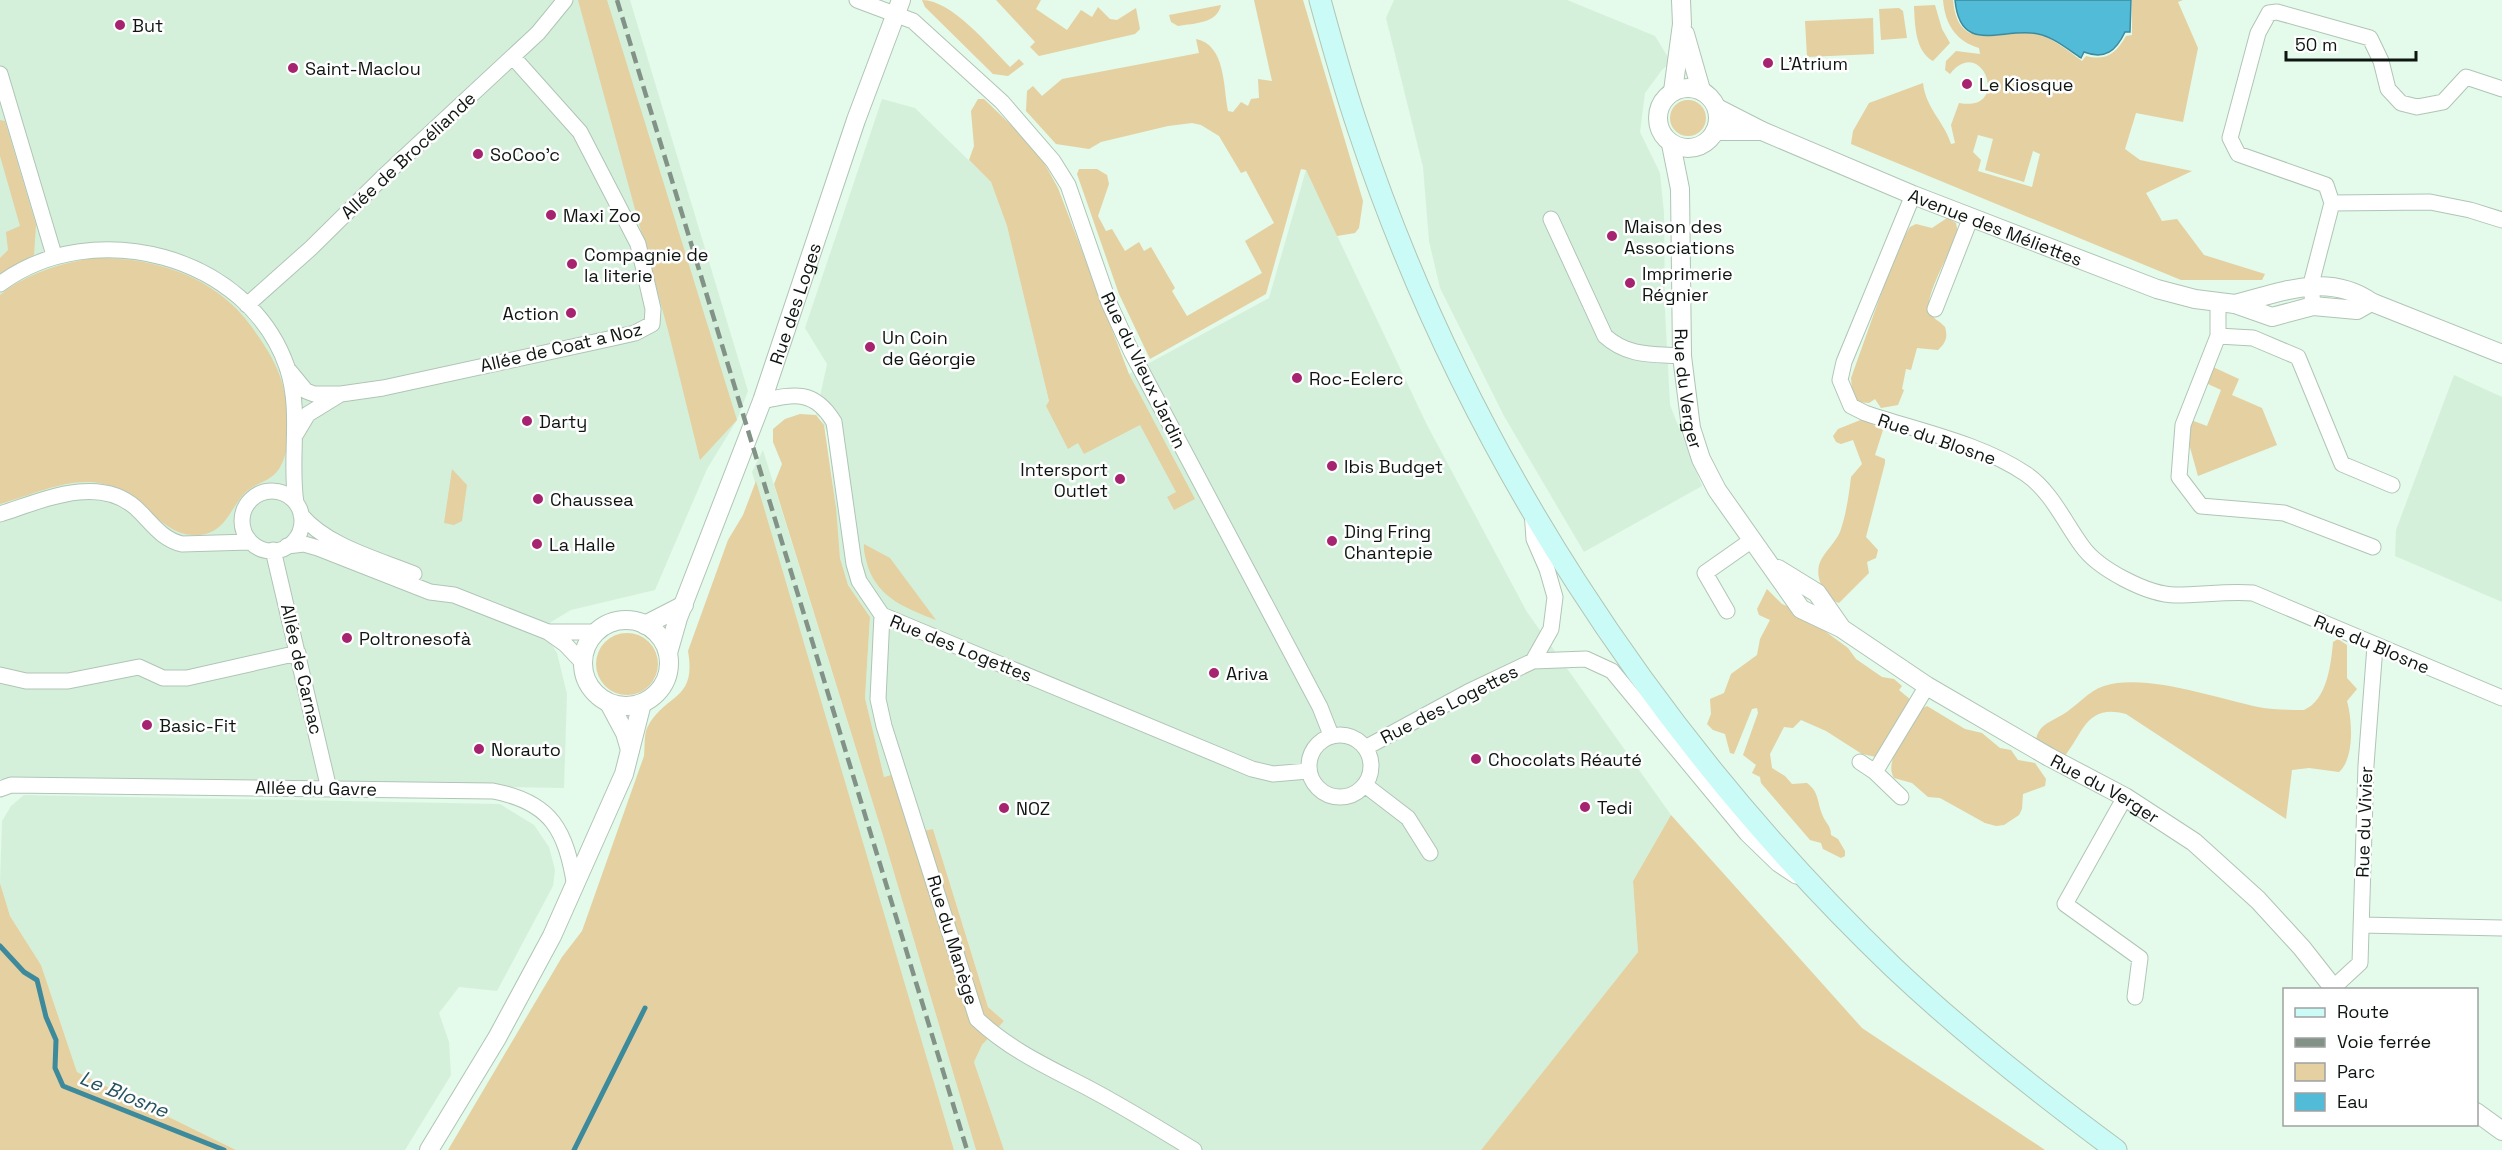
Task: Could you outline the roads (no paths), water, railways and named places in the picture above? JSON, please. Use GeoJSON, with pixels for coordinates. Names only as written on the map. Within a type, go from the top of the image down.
{"type":"FeatureCollection","features":[{"type":"Feature","properties":{"kind":"main road"},"geometry":{"type":"LineString","coordinates":[[1320,0],[1359,133],[1406,256],[1480,413],[1531,509],[1619,647],[1675,723],[1752,820],[1894,968],[1969,1036],[2116,1150]]}},
{"type":"Feature","properties":{"kind":"street","name":"Allée de Brocéliande"},"geometry":{"type":"LineString","coordinates":[[247,305],[513,57],[538,33],[565,0]]}},
{"type":"Feature","properties":{"kind":"street","name":"Rue du Vieux Jardin"},"geometry":{"type":"LineString","coordinates":[[857,0],[898,7],[1002,102],[1053,161],[1068,185],[1109,303],[1132,353],[1320,707],[1331,735]]}},
{"type":"Feature","properties":{"kind":"street"},"geometry":{"type":"LineString","coordinates":[[1673,91],[1682,24],[1681,0]]}},
{"type":"Feature","properties":{"kind":"street","name":"Rue des Loges"},"geometry":{"type":"LineString","coordinates":[[668,653],[762,401],[856,120],[898,7]]}},
{"type":"Feature","properties":{"kind":"street"},"geometry":{"type":"LineString","coordinates":[[2313,306],[2311,285],[2332,203],[2326,185],[2238,153],[2230,138],[2258,33],[2269,13],[2277,12],[2370,38],[2388,89],[2401,103],[2417,107],[2432,106],[2443,102],[2466,77],[2502,89]]}},
{"type":"Feature","properties":{"kind":"street"},"geometry":{"type":"LineString","coordinates":[[1682,24],[1701,90]]}},
{"type":"Feature","properties":{"kind":"street","name":"Allée de Coat a Noz"},"geometry":{"type":"LineString","coordinates":[[287,368],[306,391],[314,394],[341,394],[383,388],[613,338],[635,333],[652,324],[653,309],[638,244],[580,132],[513,57]]}},
{"type":"Feature","properties":{"kind":"street"},"geometry":{"type":"LineString","coordinates":[[0,74],[54,255]]}},
{"type":"Feature","properties":{"kind":"street"},"geometry":{"type":"LineString","coordinates":[[1682,88],[1701,90],[1708,95],[1717,108],[1719,118],[1715,131],[1711,138],[1698,147],[1684,148],[1671,144],[1661,133],[1657,114],[1660,105],[1673,91],[1682,88]]}},
{"type":"Feature","properties":{"kind":"street","name":"Avenue des Méliettes"},"geometry":{"type":"LineString","coordinates":[[1717,108],[1762,131],[1913,195],[2157,289],[2227,303],[2272,317],[2313,306],[2357,310],[2372,302]]}},
{"type":"Feature","properties":{"kind":"street","name":"Avenue des Méliettes"},"geometry":{"type":"LineString","coordinates":[[1715,131],[1762,131]]}},
{"type":"Feature","properties":{"kind":"street","name":"Rue du Verger"},"geometry":{"type":"LineString","coordinates":[[1671,144],[1680,189],[1679,276],[1682,356],[1688,410],[1701,459],[1717,490],[1771,565],[1817,593],[1841,628],[1927,686],[2049,757],[2125,797],[2194,842],[2258,900],[2302,948],[2334,988]]}},
{"type":"Feature","properties":{"kind":"street","name":"Rue du Verger"},"geometry":{"type":"LineString","coordinates":[[1680,189],[1698,147]]}},
{"type":"Feature","properties":{"kind":"street","name":"Rue du Blosne"},"geometry":{"type":"LineString","coordinates":[[1913,195],[1844,362],[1840,380],[1851,406],[1990,455],[2028,475],[2049,497],[2087,554],[2128,582],[2174,595],[2228,591],[2253,593],[2374,646],[2502,698]]}},
{"type":"Feature","properties":{"kind":"street"},"geometry":{"type":"LineString","coordinates":[[2332,203],[2430,202],[2470,210],[2502,220]]}},
{"type":"Feature","properties":{"kind":"street"},"geometry":{"type":"LineString","coordinates":[[1935,309],[1971,217]]}},
{"type":"Feature","properties":{"kind":"street"},"geometry":{"type":"LineString","coordinates":[[1551,219],[1605,336],[1613,343],[1637,354],[1682,356]]}},
{"type":"Feature","properties":{"kind":"street"},"geometry":{"type":"LineString","coordinates":[[0,284],[54,255],[115,248],[170,258],[215,280],[247,305],[280,350],[287,368],[295,409],[294,488],[298,509],[298,536],[280,548]]}},
{"type":"Feature","properties":{"kind":"street","name":"Avenue des Méliettes"},"geometry":{"type":"LineString","coordinates":[[2227,303],[2311,285],[2355,291],[2372,302],[2502,354]]}},
{"type":"Feature","properties":{"kind":"street"},"geometry":{"type":"LineString","coordinates":[[2227,303],[2218,336],[2183,425],[2179,477],[2201,506],[2284,513],[2373,547]]}},
{"type":"Feature","properties":{"kind":"street"},"geometry":{"type":"LineString","coordinates":[[2218,336],[2253,338],[2298,357],[2342,464],[2392,485]]}},
{"type":"Feature","properties":{"kind":"street","name":"Allée de Coat a Noz"},"geometry":{"type":"LineString","coordinates":[[296,434],[308,414],[341,394]]}},
{"type":"Feature","properties":{"kind":"street","name":"Rue des Logettes"},"geometry":{"type":"LineString","coordinates":[[762,401],[793,394],[814,399],[826,408],[835,428],[854,564],[859,581],[882,615],[1252,769],[1273,774],[1308,771]]}},
{"type":"Feature","properties":{"kind":"street"},"geometry":{"type":"LineString","coordinates":[[0,514],[77,492],[93,491],[118,497],[132,505],[158,531],[172,541],[182,544],[250,542],[261,548],[280,548],[304,544],[430,592],[454,595]]}},
{"type":"Feature","properties":{"kind":"street"},"geometry":{"type":"LineString","coordinates":[[250,542],[242,519],[247,504],[260,493],[276,491],[290,497],[311,526],[346,546],[440,585],[454,595],[548,632],[566,644],[583,663]]}},
{"type":"Feature","properties":{"kind":"street"},"geometry":{"type":"LineString","coordinates":[[1531,509],[1534,539],[1547,569],[1555,597],[1551,629],[1533,662]]}},
{"type":"Feature","properties":{"kind":"street"},"geometry":{"type":"LineString","coordinates":[[1727,611],[1705,573],[1752,540]]}},
{"type":"Feature","properties":{"kind":"street","name":"Allée de Carnac"},"geometry":{"type":"LineString","coordinates":[[280,548],[298,653],[329,789]]}},
{"type":"Feature","properties":{"kind":"street"},"geometry":{"type":"LineString","coordinates":[[645,625],[684,605]]}},
{"type":"Feature","properties":{"kind":"street","name":"Rue du Manège"},"geometry":{"type":"LineString","coordinates":[[882,615],[878,699],[884,726],[977,1019],[999,1040],[1025,1057],[1091,1090],[1194,1150]]}},
{"type":"Feature","properties":{"kind":"street"},"geometry":{"type":"LineString","coordinates":[[548,632],[597,632],[620,621],[645,625],[660,636],[668,653],[669,671],[662,687],[642,704],[625,706],[609,703]]}},
{"type":"Feature","properties":{"kind":"street"},"geometry":{"type":"LineString","coordinates":[[597,632],[587,646],[583,663],[584,673],[593,691],[609,703],[626,733],[630,750]]}},
{"type":"Feature","properties":{"kind":"street","name":"Rue du Vivier"},"geometry":{"type":"LineString","coordinates":[[2334,988],[2360,963],[2366,765],[2374,646]]}},
{"type":"Feature","properties":{"kind":"street"},"geometry":{"type":"LineString","coordinates":[[0,675],[26,681],[68,681],[140,667],[163,678],[187,678],[298,653]]}},
{"type":"Feature","properties":{"kind":"street"},"geometry":{"type":"LineString","coordinates":[[1533,662],[1586,659],[1612,671],[1748,834],[1779,864],[1819,892]]}},
{"type":"Feature","properties":{"kind":"street","name":"Rue des Logettes"},"geometry":{"type":"LineString","coordinates":[[1365,747],[1468,692],[1533,662]]}},
{"type":"Feature","properties":{"kind":"street"},"geometry":{"type":"LineString","coordinates":[[1875,772],[1927,686]]}},
{"type":"Feature","properties":{"kind":"street"},"geometry":{"type":"LineString","coordinates":[[429,1150],[502,1027],[552,936],[624,774],[642,704]]}},
{"type":"Feature","properties":{"kind":"street"},"geometry":{"type":"LineString","coordinates":[[1331,735],[1346,735],[1365,747],[1371,766],[1365,785],[1352,794],[1336,797],[1315,786],[1308,771],[1313,749],[1331,735]]}},
{"type":"Feature","properties":{"kind":"street"},"geometry":{"type":"LineString","coordinates":[[1860,762],[1875,772],[1901,797]]}},
{"type":"Feature","properties":{"kind":"street","name":"Allée du Gavre"},"geometry":{"type":"LineString","coordinates":[[0,789],[10,785],[111,784],[493,791],[524,799],[554,821],[562,835],[575,887]]}},
{"type":"Feature","properties":{"kind":"street"},"geometry":{"type":"LineString","coordinates":[[1365,785],[1408,818],[1430,853]]}},
{"type":"Feature","properties":{"kind":"street"},"geometry":{"type":"LineString","coordinates":[[2125,797],[2065,904],[2140,958],[2135,997]]}},
{"type":"Feature","properties":{"kind":"street"},"geometry":{"type":"LineString","coordinates":[[2361,925],[2502,928]]}},
{"type":"Feature","properties":{"kind":"water"},"geometry":{"type":"Polygon","coordinates":[[[1955,0],[2131,0],[2130,32],[2125,32],[2114,49],[2109,52],[2098,55],[2084,52],[2081,58],[2058,42],[2038,34],[1982,35],[1972,33],[1964,27],[1958,17],[1955,0]]]}},
{"type":"Feature","properties":{"kind":"waterway","name":"Le Blosne"},"geometry":{"type":"LineString","coordinates":[[0,946],[24,972],[37,980],[46,1017],[56,1040],[55,1068],[63,1086],[224,1150]]}},
{"type":"Feature","properties":{"kind":"waterway"},"geometry":{"type":"LineString","coordinates":[[574,1150],[645,1008]]}},
{"type":"Feature","properties":{"kind":"railway"},"geometry":{"type":"LineString","coordinates":[[617,0],[967,1150]]}},
{"type":"Feature","properties":{"kind":"place","name":"But"},"geometry":{"type":"Point","coordinates":[120,25]}},
{"type":"Feature","properties":{"kind":"place","name":"L'Atrium"},"geometry":{"type":"Point","coordinates":[1768,63]}},
{"type":"Feature","properties":{"kind":"place","name":"Saint-Maclou"},"geometry":{"type":"Point","coordinates":[293,68]}},
{"type":"Feature","properties":{"kind":"place","name":"Le Kiosque"},"geometry":{"type":"Point","coordinates":[1967,84]}},
{"type":"Feature","properties":{"kind":"place","name":"SoCoo'c"},"geometry":{"type":"Point","coordinates":[478,154]}},
{"type":"Feature","properties":{"kind":"place","name":"Maxi Zoo"},"geometry":{"type":"Point","coordinates":[551,215]}},
{"type":"Feature","properties":{"kind":"place","name":"Maison des Associations"},"geometry":{"type":"Point","coordinates":[1612,236]}},
{"type":"Feature","properties":{"kind":"place","name":"Compagnie de la literie"},"geometry":{"type":"Point","coordinates":[572,264]}},
{"type":"Feature","properties":{"kind":"place","name":"Imprimerie Régnier"},"geometry":{"type":"Point","coordinates":[1630,283]}},
{"type":"Feature","properties":{"kind":"place","name":"Action"},"geometry":{"type":"Point","coordinates":[571,313]}},
{"type":"Feature","properties":{"kind":"place","name":"Un Coin de Géorgie"},"geometry":{"type":"Point","coordinates":[870,347]}},
{"type":"Feature","properties":{"kind":"place","name":"Roc-Eclerc"},"geometry":{"type":"Point","coordinates":[1297,378]}},
{"type":"Feature","properties":{"kind":"place","name":"Darty"},"geometry":{"type":"Point","coordinates":[527,421]}},
{"type":"Feature","properties":{"kind":"place","name":"Ibis Budget"},"geometry":{"type":"Point","coordinates":[1332,466]}},
{"type":"Feature","properties":{"kind":"place","name":"Intersport Outlet"},"geometry":{"type":"Point","coordinates":[1120,479]}},
{"type":"Feature","properties":{"kind":"place","name":"Chaussea"},"geometry":{"type":"Point","coordinates":[538,499]}},
{"type":"Feature","properties":{"kind":"place","name":"Ding Fring Chantepie"},"geometry":{"type":"Point","coordinates":[1332,541]}},
{"type":"Feature","properties":{"kind":"place","name":"La Halle"},"geometry":{"type":"Point","coordinates":[537,544]}},
{"type":"Feature","properties":{"kind":"place","name":"Poltronesofà"},"geometry":{"type":"Point","coordinates":[347,638]}},
{"type":"Feature","properties":{"kind":"place","name":"Ariva"},"geometry":{"type":"Point","coordinates":[1214,673]}},
{"type":"Feature","properties":{"kind":"place","name":"Basic-Fit"},"geometry":{"type":"Point","coordinates":[147,725]}},
{"type":"Feature","properties":{"kind":"place","name":"Norauto"},"geometry":{"type":"Point","coordinates":[479,749]}},
{"type":"Feature","properties":{"kind":"place","name":"Chocolats Réauté"},"geometry":{"type":"Point","coordinates":[1476,759]}},
{"type":"Feature","properties":{"kind":"place","name":"Tedi"},"geometry":{"type":"Point","coordinates":[1585,807]}},
{"type":"Feature","properties":{"kind":"place","name":"NOZ"},"geometry":{"type":"Point","coordinates":[1004,808]}}]}
